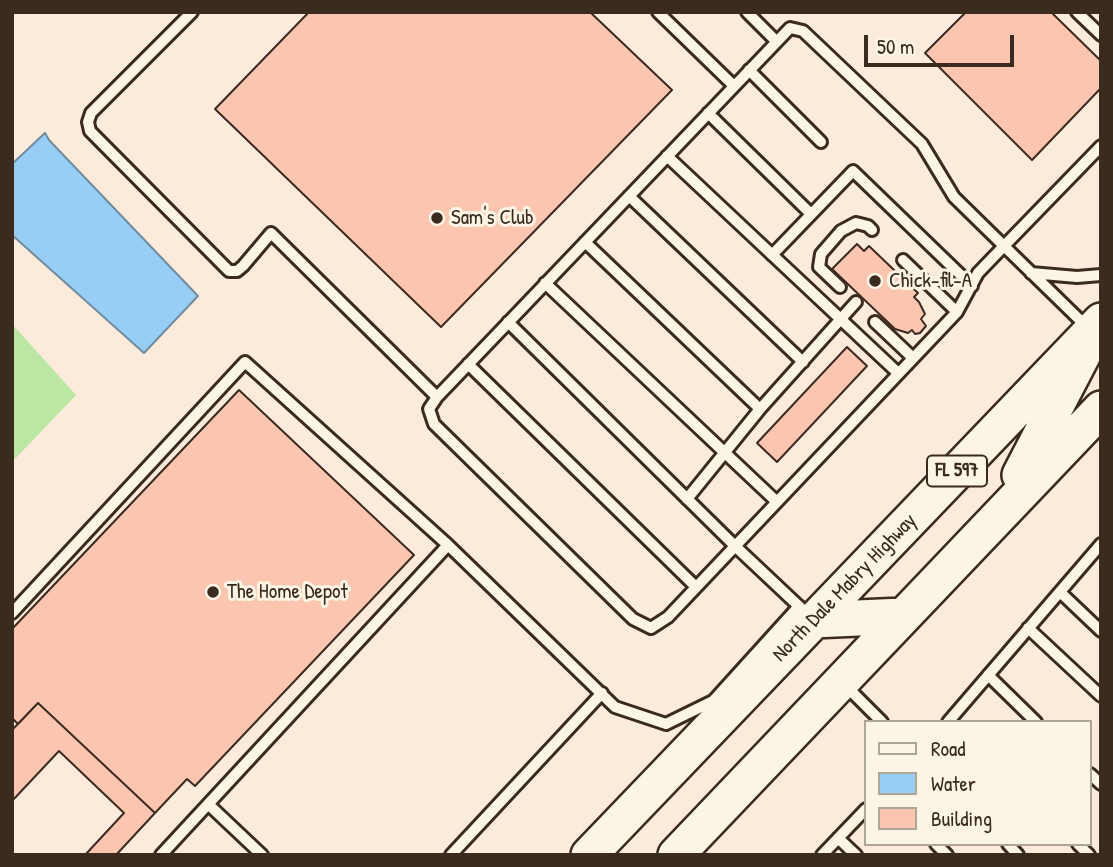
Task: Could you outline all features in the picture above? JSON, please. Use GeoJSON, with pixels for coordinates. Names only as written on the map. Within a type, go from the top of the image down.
{"type":"FeatureCollection","features":[{"type":"Feature","properties":{"kind":"main road"},"geometry":{"type":"LineString","coordinates":[[997,518],[1069,385],[1096,326]]}},
{"type":"Feature","properties":{"kind":"main road","name":"North Dale Mabry Highway"},"geometry":{"type":"LineString","coordinates":[[589,855],[806,613],[1096,326]]}},
{"type":"Feature","properties":{"kind":"main road","name":"FL 597"},"geometry":{"type":"LineString","coordinates":[[677,855],[1101,409]]}},
{"type":"Feature","properties":{"kind":"main road"},"geometry":{"type":"LineString","coordinates":[[806,613],[904,616]]}},
{"type":"Feature","properties":{"kind":"lane"},"geometry":{"type":"LineString","coordinates":[[192,12],[91,113],[88,122],[90,131],[229,271],[237,271],[243,266],[271,233],[437,397]]}},
{"type":"Feature","properties":{"kind":"lane"},"geometry":{"type":"LineString","coordinates":[[658,12],[734,86]]}},
{"type":"Feature","properties":{"kind":"lane"},"geometry":{"type":"LineString","coordinates":[[747,12],[776,41]]}},
{"type":"Feature","properties":{"kind":"lane"},"geometry":{"type":"LineString","coordinates":[[1077,12],[1101,35]]}},
{"type":"Feature","properties":{"kind":"lane"},"geometry":{"type":"LineString","coordinates":[[1096,326],[1031,273],[1004,246],[954,197],[922,144],[803,31],[790,27],[468,364],[429,409],[434,425],[633,620],[651,628],[668,617],[957,312],[978,273],[1004,246],[1101,146]]}},
{"type":"Feature","properties":{"kind":"lane"},"geometry":{"type":"LineString","coordinates":[[749,71],[821,142]]}},
{"type":"Feature","properties":{"kind":"lane"},"geometry":{"type":"LineString","coordinates":[[708,113],[811,214]]}},
{"type":"Feature","properties":{"kind":"lane"},"geometry":{"type":"LineString","coordinates":[[667,156],[898,373]]}},
{"type":"Feature","properties":{"kind":"lane"},"geometry":{"type":"LineString","coordinates":[[772,255],[853,171],[972,286]]}},
{"type":"Feature","properties":{"kind":"lane"},"geometry":{"type":"LineString","coordinates":[[629,195],[803,362]]}},
{"type":"Feature","properties":{"kind":"lane"},"geometry":{"type":"LineString","coordinates":[[840,287],[819,267],[821,254],[841,231],[856,223],[872,230]]}},
{"type":"Feature","properties":{"kind":"lane"},"geometry":{"type":"LineString","coordinates":[[585,242],[760,409]]}},
{"type":"Feature","properties":{"kind":"lane"},"geometry":{"type":"LineString","coordinates":[[903,260],[957,312]]}},
{"type":"Feature","properties":{"kind":"lane"},"geometry":{"type":"LineString","coordinates":[[1031,273],[1077,277],[1101,275]]}},
{"type":"Feature","properties":{"kind":"lane"},"geometry":{"type":"LineString","coordinates":[[545,283],[777,502]]}},
{"type":"Feature","properties":{"kind":"lane"},"geometry":{"type":"LineString","coordinates":[[687,499],[760,409],[856,302]]}},
{"type":"Feature","properties":{"kind":"lane"},"geometry":{"type":"LineString","coordinates":[[12,613],[245,362],[448,545],[615,707],[666,724],[713,701],[806,613],[735,547],[508,322]]}},
{"type":"Feature","properties":{"kind":"lane"},"geometry":{"type":"LineString","coordinates":[[875,322],[913,358]]}},
{"type":"Feature","properties":{"kind":"lane"},"geometry":{"type":"LineString","coordinates":[[468,364],[696,587]]}},
{"type":"Feature","properties":{"kind":"lane"},"geometry":{"type":"LineString","coordinates":[[950,720],[1101,544]]}},
{"type":"Feature","properties":{"kind":"lane"},"geometry":{"type":"LineString","coordinates":[[161,855],[448,545]]}},
{"type":"Feature","properties":{"kind":"lane"},"geometry":{"type":"LineString","coordinates":[[1059,592],[1101,631]]}},
{"type":"Feature","properties":{"kind":"lane"},"geometry":{"type":"LineString","coordinates":[[1028,628],[1101,696]]}},
{"type":"Feature","properties":{"kind":"lane"},"geometry":{"type":"LineString","coordinates":[[988,675],[1034,720]]}},
{"type":"Feature","properties":{"kind":"lane"},"geometry":{"type":"LineString","coordinates":[[842,681],[880,720]]}},
{"type":"Feature","properties":{"kind":"lane"},"geometry":{"type":"LineString","coordinates":[[451,855],[602,694]]}},
{"type":"Feature","properties":{"kind":"lane"},"geometry":{"type":"LineString","coordinates":[[208,804],[262,855]]}},
{"type":"Feature","properties":{"kind":"lane"},"geometry":{"type":"LineString","coordinates":[[822,855],[864,811]]}},
{"type":"Feature","properties":{"kind":"lane"},"geometry":{"type":"LineString","coordinates":[[838,838],[856,855]]}},
{"type":"Feature","properties":{"kind":"green space"},"geometry":{"type":"Polygon","coordinates":[[[12,324],[76,395],[12,462],[12,324]]]}},
{"type":"Feature","properties":{"kind":"water"},"geometry":{"type":"Polygon","coordinates":[[[45,133],[198,296],[144,353],[12,235],[12,164],[45,133]]]}},
{"type":"Feature","properties":{"kind":"building","name":"Sam's Club"},"geometry":{"type":"Polygon","coordinates":[[[309,12],[590,12],[672,90],[441,327],[215,109],[309,12]]]}},
{"type":"Feature","properties":{"kind":"building"},"geometry":{"type":"Polygon","coordinates":[[[966,12],[1051,12],[1101,61],[1101,88],[1032,160],[925,53],[966,12]]]}},
{"type":"Feature","properties":{"kind":"building","name":"Chick-fil-A"},"geometry":{"type":"Polygon","coordinates":[[[857,244],[864,251],[869,246],[918,293],[914,297],[925,314],[921,319],[926,326],[920,333],[895,329],[832,269],[857,244]]]}},
{"type":"Feature","properties":{"kind":"building"},"geometry":{"type":"Polygon","coordinates":[[[847,347],[867,366],[777,462],[757,443],[847,347]]]}},
{"type":"Feature","properties":{"kind":"building","name":"The Home Depot"},"geometry":{"type":"Polygon","coordinates":[[[239,390],[414,555],[195,786],[187,779],[155,813],[38,703],[18,724],[12,718],[12,629],[239,390]]]}},
{"type":"Feature","properties":{"kind":"building"},"geometry":{"type":"Polygon","coordinates":[[[38,703],[155,813],[116,855],[85,855],[124,813],[59,751],[12,801],[12,730],[38,703]]]}},
{"type":"Feature","properties":{"kind":"place","name":"Sam's Club"},"geometry":{"type":"Point","coordinates":[437,218]}},
{"type":"Feature","properties":{"kind":"place","name":"Chick-fil-A"},"geometry":{"type":"Point","coordinates":[875,281]}},
{"type":"Feature","properties":{"kind":"place","name":"The Home Depot"},"geometry":{"type":"Point","coordinates":[213,592]}}]}
